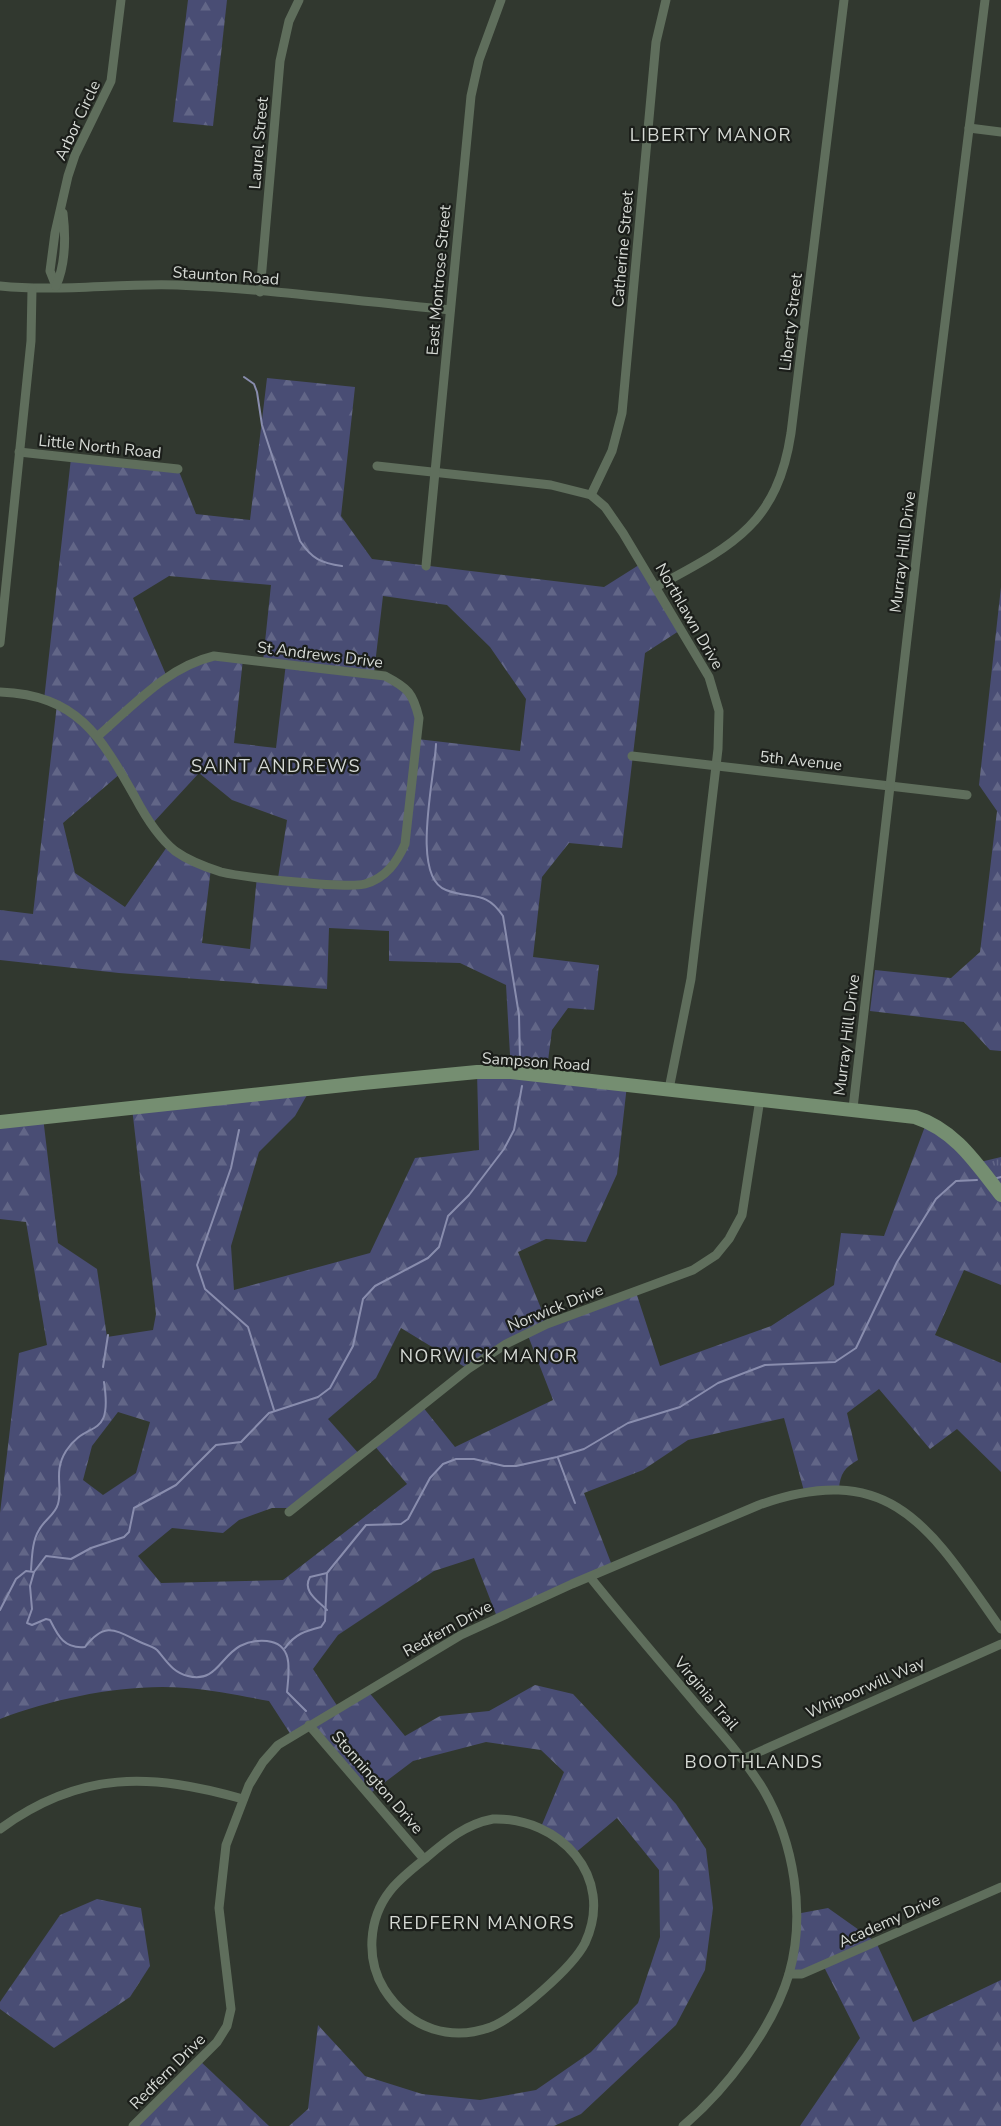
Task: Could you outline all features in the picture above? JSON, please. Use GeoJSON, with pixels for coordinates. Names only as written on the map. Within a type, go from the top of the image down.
{"type":"FeatureCollection","features":[{"type":"Feature","properties":{"kind":"street","name":"Arbor Circle"},"geometry":{"type":"LineString","coordinates":[[56,286],[62,272],[66,234],[63,207],[68,176],[75,155],[111,81],[121,0]]}},
{"type":"Feature","properties":{"kind":"street","name":"Laurel Street"},"geometry":{"type":"LineString","coordinates":[[260,292],[280,61],[289,21],[299,0]]}},
{"type":"Feature","properties":{"kind":"street","name":"East Montrose Street"},"geometry":{"type":"LineString","coordinates":[[426,566],[471,96],[479,60],[501,0]]}},
{"type":"Feature","properties":{"kind":"street","name":"Catherine Street"},"geometry":{"type":"LineString","coordinates":[[591,495],[612,451],[622,413],[656,42],[666,0]]}},
{"type":"Feature","properties":{"kind":"street","name":"Liberty Street"},"geometry":{"type":"LineString","coordinates":[[656,587],[713,555],[746,531],[768,505],[784,470],[791,433],[844,0]]}},
{"type":"Feature","properties":{"kind":"street","name":"Murray Hill Drive"},"geometry":{"type":"LineString","coordinates":[[853,1108],[985,0]]}},
{"type":"Feature","properties":{"kind":"street"},"geometry":{"type":"LineString","coordinates":[[969,128],[1001,132]]}},
{"type":"Feature","properties":{"kind":"street","name":"Staunton Road"},"geometry":{"type":"LineString","coordinates":[[0,286],[32,289],[56,286],[77,288],[175,285],[450,310]]}},
{"type":"Feature","properties":{"kind":"street"},"geometry":{"type":"LineString","coordinates":[[0,643],[31,341],[32,289]]}},
{"type":"Feature","properties":{"kind":"street","name":"Little North Road"},"geometry":{"type":"LineString","coordinates":[[19,452],[178,469]]}},
{"type":"Feature","properties":{"kind":"street"},"geometry":{"type":"LineString","coordinates":[[377,466],[551,485],[591,495]]}},
{"type":"Feature","properties":{"kind":"street","name":"Northlawn Drive"},"geometry":{"type":"LineString","coordinates":[[591,495],[605,507],[694,649],[714,688],[720,720],[691,979],[669,1089]]}},
{"type":"Feature","properties":{"kind":"street","name":"St Andrews Drive"},"geometry":{"type":"LineString","coordinates":[[0,692],[38,698],[57,704],[83,720],[98,736],[160,835],[175,850],[194,863],[223,872],[339,885],[365,884],[385,874],[398,860],[405,844],[419,718],[414,698],[403,686],[385,676],[214,656],[195,660],[174,672],[98,736]]}},
{"type":"Feature","properties":{"kind":"street","name":"5th Avenue"},"geometry":{"type":"LineString","coordinates":[[632,756],[967,795]]}},
{"type":"Feature","properties":{"kind":"street","name":"Sampson Road"},"geometry":{"type":"LineString","coordinates":[[0,1122],[477,1072],[511,1072],[897,1113],[935,1124],[955,1139],[1001,1195]]}},
{"type":"Feature","properties":{"kind":"street","name":"Norwick Drive"},"geometry":{"type":"LineString","coordinates":[[289,1512],[468,1369],[506,1344],[547,1324],[693,1270],[716,1255],[729,1239],[742,1215],[760,1099]]}},
{"type":"Feature","properties":{"kind":"street","name":"Redfern Drive"},"geometry":{"type":"LineString","coordinates":[[133,2126],[217,2042],[230,2018],[231,1992],[220,1933],[220,1884],[226,1845],[243,1799],[271,1753],[291,1735],[461,1635],[590,1577],[787,1495],[827,1489],[850,1490],[867,1494],[898,1507],[926,1529],[1001,1629]]}},
{"type":"Feature","properties":{"kind":"street","name":"Virginia Trail"},"geometry":{"type":"LineString","coordinates":[[590,1577],[743,1759],[776,1814],[792,1868],[796,1914],[789,1974],[771,2014],[747,2056],[713,2098],[683,2126]]}},
{"type":"Feature","properties":{"kind":"street","name":"Whipoorwill Way"},"geometry":{"type":"LineString","coordinates":[[743,1759],[1001,1644]]}},
{"type":"Feature","properties":{"kind":"street","name":"Stonnington Drive"},"geometry":{"type":"LineString","coordinates":[[309,1725],[424,1859]]}},
{"type":"Feature","properties":{"kind":"street"},"geometry":{"type":"LineString","coordinates":[[0,1829],[37,1805],[70,1791],[117,1782],[177,1783],[243,1799]]}},
{"type":"Feature","properties":{"kind":"street","name":"Stonnington Drive"},"geometry":{"type":"LineString","coordinates":[[518,1820],[548,1831],[574,1854],[589,1882],[592,1918],[585,1942],[578,1955],[549,1984],[494,2026],[473,2032],[453,2032],[434,2029],[416,2021],[397,2006],[382,1987],[374,1964],[372,1941],[375,1919],[386,1897],[424,1859],[456,1833],[485,1821],[518,1820]]}},
{"type":"Feature","properties":{"kind":"street","name":"Academy Drive"},"geometry":{"type":"LineString","coordinates":[[789,1974],[802,1974],[1001,1887]]}},
{"type":"Feature","properties":{"kind":"green space"},"geometry":{"type":"Polygon","coordinates":[[[188,0],[227,0],[213,126],[173,122],[188,0]]]}},
{"type":"Feature","properties":{"kind":"green space"},"geometry":{"type":"Polygon","coordinates":[[[267,378],[355,387],[341,516],[372,559],[604,587],[642,563],[682,629],[645,653],[622,848],[569,843],[542,877],[533,957],[599,965],[594,1010],[568,1008],[552,1030],[546,1076],[627,1085],[617,1174],[586,1242],[546,1239],[518,1252],[547,1323],[636,1292],[660,1366],[771,1326],[834,1285],[841,1233],[884,1236],[927,1121],[1001,1195],[1001,1285],[964,1270],[935,1335],[1001,1363],[1001,1472],[957,1429],[930,1449],[879,1389],[847,1413],[858,1460],[844,1472],[839,1489],[804,1491],[784,1418],[688,1440],[643,1470],[584,1493],[613,1568],[497,1617],[474,1558],[434,1571],[338,1635],[313,1669],[338,1707],[367,1690],[405,1736],[440,1716],[489,1711],[535,1685],[573,1694],[676,1804],[706,1849],[713,1908],[705,1970],[676,2025],[581,2114],[554,2126],[289,2126],[308,2109],[318,2025],[365,2076],[422,2094],[480,2100],[536,2090],[591,2052],[638,2003],[660,1937],[659,1870],[617,1818],[574,1854],[541,1827],[564,1772],[541,1750],[486,1742],[413,1761],[368,1795],[309,1725],[291,1735],[269,1701],[196,1689],[140,1688],[67,1699],[0,1719],[0,1513],[19,1353],[47,1345],[26,1222],[0,1219],[0,1122],[43,1117],[58,1243],[97,1269],[107,1337],[153,1330],[156,1314],[132,1108],[311,1088],[295,1116],[259,1152],[231,1246],[234,1290],[370,1253],[415,1158],[479,1150],[477,1072],[511,1072],[506,985],[460,963],[389,961],[389,931],[329,928],[327,989],[119,973],[0,960],[0,910],[33,914],[57,704],[44,700],[71,458],[178,469],[196,514],[250,520],[267,378]],[[169,576],[133,598],[167,677],[196,661],[243,659],[234,743],[276,748],[286,663],[263,661],[271,585],[169,576]],[[383,596],[374,673],[414,698],[417,739],[520,751],[526,699],[490,647],[447,605],[383,596]],[[121,773],[63,823],[75,873],[125,907],[169,844],[211,868],[202,943],[250,949],[257,876],[278,878],[287,820],[232,800],[199,773],[152,824],[121,773]],[[401,1328],[376,1378],[328,1419],[360,1455],[294,1508],[272,1508],[239,1520],[223,1533],[172,1528],[138,1556],[161,1583],[283,1580],[407,1484],[373,1444],[422,1406],[455,1447],[553,1400],[527,1333],[468,1369],[401,1328]],[[118,1412],[92,1446],[83,1480],[103,1495],[136,1473],[150,1422],[118,1412]]]}},
{"type":"Feature","properties":{"kind":"green space"},"geometry":{"type":"Polygon","coordinates":[[[1001,587],[1001,1051],[990,1050],[964,1022],[870,1011],[875,970],[951,978],[980,952],[997,811],[979,785],[1001,587]]]}},
{"type":"Feature","properties":{"kind":"green space"},"geometry":{"type":"Polygon","coordinates":[[[1001,1157],[1001,1195],[976,1163],[1001,1157]]]}},
{"type":"Feature","properties":{"kind":"green space"},"geometry":{"type":"Polygon","coordinates":[[[97,1899],[141,1908],[150,1966],[130,1997],[54,2048],[0,2009],[0,2002],[60,1915],[97,1899]]]}},
{"type":"Feature","properties":{"kind":"green space"},"geometry":{"type":"Polygon","coordinates":[[[828,1908],[876,1942],[913,2022],[1001,1980],[1001,2126],[800,2126],[860,2038],[823,1965],[789,1974],[796,1914],[828,1908]]]}},
{"type":"Feature","properties":{"kind":"green space"},"geometry":{"type":"Polygon","coordinates":[[[199,2060],[269,2126],[133,2126],[199,2060]]]}},
{"type":"Feature","properties":{"kind":"waterway"},"geometry":{"type":"LineString","coordinates":[[244,377],[254,384],[257,392],[262,425],[300,541],[318,559],[342,566]]}},
{"type":"Feature","properties":{"kind":"waterway"},"geometry":{"type":"LineString","coordinates":[[436,744],[427,824],[429,866],[435,881],[446,890],[484,899],[503,916],[519,1015],[520,1060]]}},
{"type":"Feature","properties":{"kind":"waterway"},"geometry":{"type":"LineString","coordinates":[[0,1610],[16,1579],[26,1571],[34,1572],[46,1556],[71,1559],[91,1548],[124,1537],[129,1532],[134,1508],[176,1485],[216,1445],[241,1442],[269,1413],[318,1397],[330,1388],[353,1346],[363,1299],[375,1286],[428,1258],[439,1247],[448,1216],[469,1195],[504,1149],[514,1130],[522,1086]]}},
{"type":"Feature","properties":{"kind":"waterway"},"geometry":{"type":"LineString","coordinates":[[239,1130],[231,1168],[197,1265],[205,1289],[248,1327],[274,1410]]}},
{"type":"Feature","properties":{"kind":"waterway"},"geometry":{"type":"LineString","coordinates":[[997,1178],[1001,1177]]}},
{"type":"Feature","properties":{"kind":"waterway"},"geometry":{"type":"LineString","coordinates":[[285,1648],[297,1636],[321,1627],[325,1621],[327,1573],[366,1525],[401,1524],[408,1519],[430,1478],[443,1464],[456,1459],[474,1459],[504,1466],[516,1466],[557,1457],[584,1449],[628,1423],[680,1407],[718,1383],[765,1365],[835,1362],[856,1348],[897,1262],[936,1199],[956,1181],[977,1180]]}},
{"type":"Feature","properties":{"kind":"waterway"},"geometry":{"type":"LineString","coordinates":[[103,1367],[108,1335]]}},
{"type":"Feature","properties":{"kind":"waterway"},"geometry":{"type":"LineString","coordinates":[[31,1570],[37,1534],[58,1504],[59,1472],[62,1459],[74,1441],[96,1427],[105,1413],[104,1382]]}},
{"type":"Feature","properties":{"kind":"waterway"},"geometry":{"type":"LineString","coordinates":[[558,1458],[575,1503]]}},
{"type":"Feature","properties":{"kind":"waterway"},"geometry":{"type":"LineString","coordinates":[[34,1572],[30,1586],[32,1609],[27,1623],[32,1625],[46,1619],[50,1620],[59,1636],[67,1644],[85,1647],[99,1634],[105,1631],[117,1631],[157,1650],[178,1672],[197,1677],[205,1676],[217,1668],[233,1651],[243,1645],[260,1641],[276,1643],[282,1647],[288,1660],[287,1692],[306,1711]]}},
{"type":"Feature","properties":{"kind":"waterway"},"geometry":{"type":"LineString","coordinates":[[327,1573],[310,1577],[308,1587],[312,1595],[327,1610]]}},
{"type":"Feature","properties":{"kind":"district","name":"LIBERTY MANOR"},"geometry":{"type":"Point","coordinates":[711,135]}},
{"type":"Feature","properties":{"kind":"district","name":"SAINT ANDREWS"},"geometry":{"type":"Point","coordinates":[276,766]}},
{"type":"Feature","properties":{"kind":"district","name":"NORWICK MANOR"},"geometry":{"type":"Point","coordinates":[489,1356]}},
{"type":"Feature","properties":{"kind":"district","name":"BOOTHLANDS"},"geometry":{"type":"Point","coordinates":[754,1762]}},
{"type":"Feature","properties":{"kind":"district","name":"REDFERN MANORS"},"geometry":{"type":"Point","coordinates":[482,1923]}}]}
